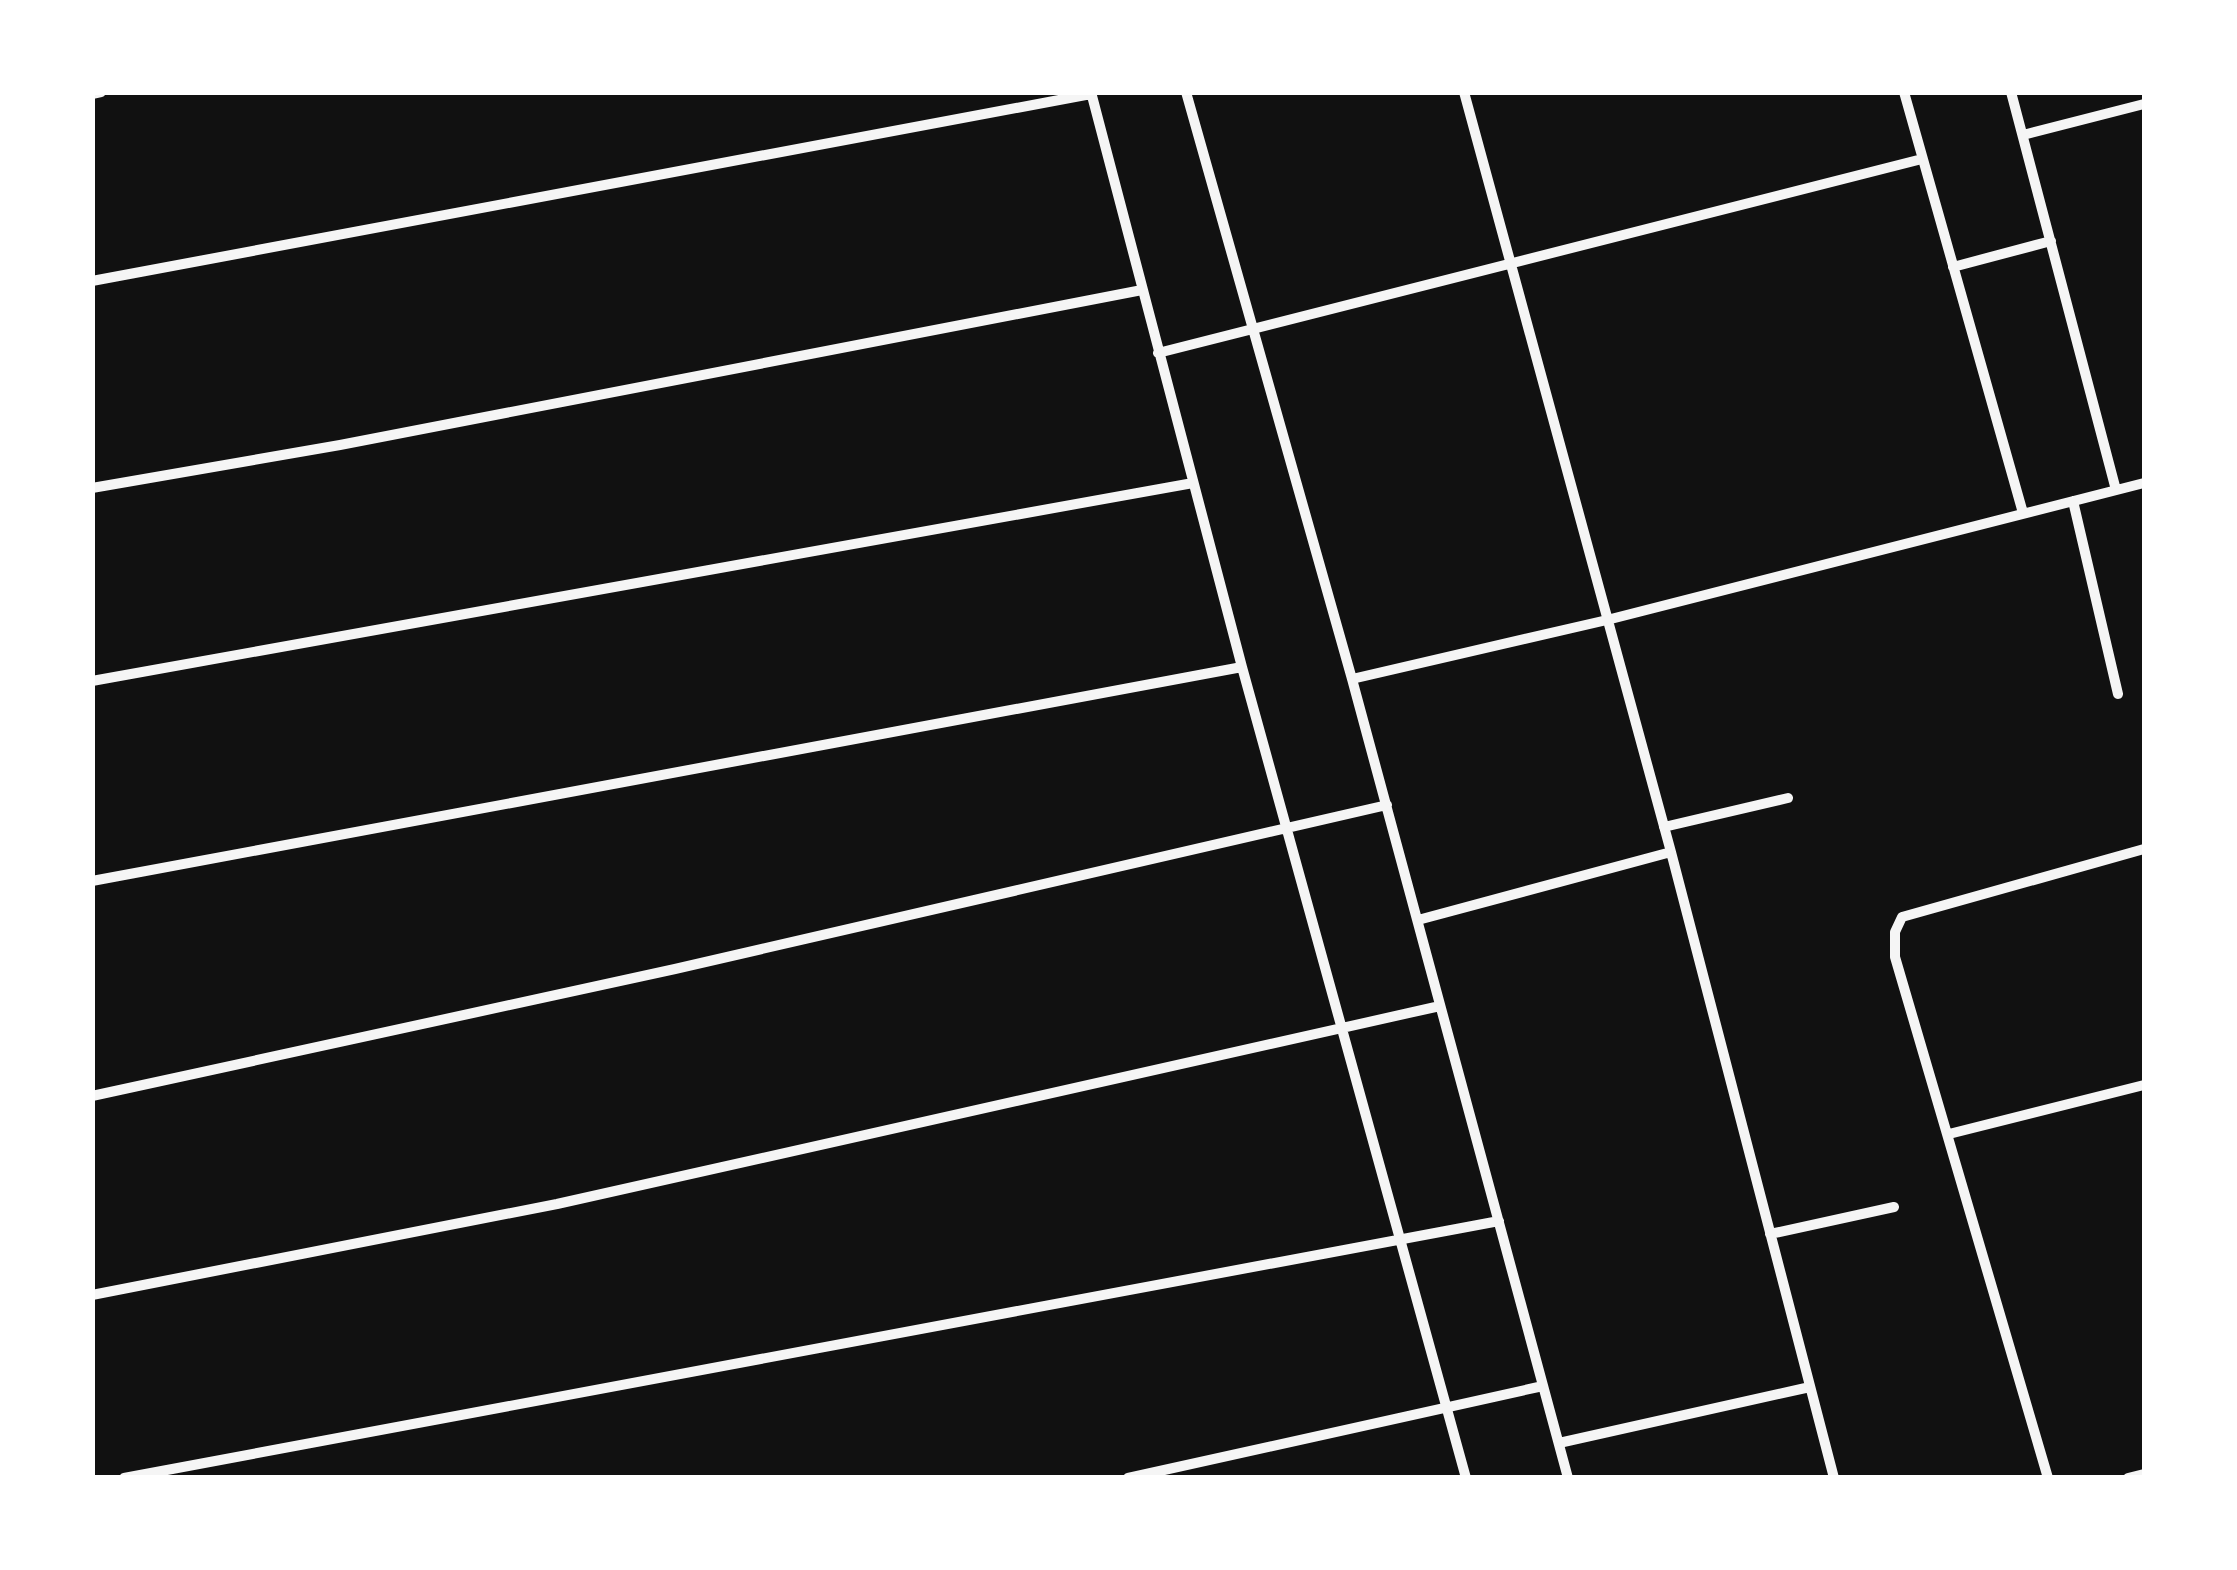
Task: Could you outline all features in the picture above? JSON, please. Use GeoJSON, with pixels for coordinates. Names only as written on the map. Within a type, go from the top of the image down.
{"type":"FeatureCollection","features":[{"type":"Feature","properties":{"kind":"street"},"geometry":{"type":"LineString","coordinates":[[92,94],[101,92]]}},
{"type":"Feature","properties":{"kind":"street"},"geometry":{"type":"LineString","coordinates":[[1186,92],[1352,679],[1568,1478]]}},
{"type":"Feature","properties":{"kind":"street"},"geometry":{"type":"LineString","coordinates":[[1464,92],[1671,852],[1834,1478]]}},
{"type":"Feature","properties":{"kind":"street"},"geometry":{"type":"LineString","coordinates":[[1904,92],[2024,514]]}},
{"type":"Feature","properties":{"kind":"street"},"geometry":{"type":"LineString","coordinates":[[2011,92],[2116,490]]}},
{"type":"Feature","properties":{"kind":"street"},"geometry":{"type":"LineString","coordinates":[[92,281],[1091,93],[1242,667],[1466,1478]]}},
{"type":"Feature","properties":{"kind":"street"},"geometry":{"type":"LineString","coordinates":[[2023,136],[2144,104]]}},
{"type":"Feature","properties":{"kind":"street"},"geometry":{"type":"LineString","coordinates":[[1158,353],[1922,158]]}},
{"type":"Feature","properties":{"kind":"street"},"geometry":{"type":"LineString","coordinates":[[1953,267],[2051,241]]}},
{"type":"Feature","properties":{"kind":"street"},"geometry":{"type":"LineString","coordinates":[[92,488],[340,445],[1142,290]]}},
{"type":"Feature","properties":{"kind":"street"},"geometry":{"type":"LineString","coordinates":[[92,681],[1193,482]]}},
{"type":"Feature","properties":{"kind":"street"},"geometry":{"type":"LineString","coordinates":[[1352,679],[1607,620],[2144,483]]}},
{"type":"Feature","properties":{"kind":"street"},"geometry":{"type":"LineString","coordinates":[[2073,501],[2118,694]]}},
{"type":"Feature","properties":{"kind":"street"},"geometry":{"type":"LineString","coordinates":[[92,881],[1242,667]]}},
{"type":"Feature","properties":{"kind":"street"},"geometry":{"type":"LineString","coordinates":[[1664,828],[1788,798]]}},
{"type":"Feature","properties":{"kind":"street"},"geometry":{"type":"LineString","coordinates":[[92,1096],[618,982],[1386,805]]}},
{"type":"Feature","properties":{"kind":"street"},"geometry":{"type":"LineString","coordinates":[[2048,1478],[1896,957],[1895,932],[1902,917],[2144,849]]}},
{"type":"Feature","properties":{"kind":"street"},"geometry":{"type":"LineString","coordinates":[[1418,920],[1671,852]]}},
{"type":"Feature","properties":{"kind":"street"},"geometry":{"type":"LineString","coordinates":[[92,1295],[558,1204],[1440,1006]]}},
{"type":"Feature","properties":{"kind":"street"},"geometry":{"type":"LineString","coordinates":[[1949,1134],[2144,1085]]}},
{"type":"Feature","properties":{"kind":"street"},"geometry":{"type":"LineString","coordinates":[[1770,1234],[1894,1206]]}},
{"type":"Feature","properties":{"kind":"street"},"geometry":{"type":"LineString","coordinates":[[124,1478],[1499,1221]]}},
{"type":"Feature","properties":{"kind":"street"},"geometry":{"type":"LineString","coordinates":[[1128,1478],[1543,1386]]}},
{"type":"Feature","properties":{"kind":"street"},"geometry":{"type":"LineString","coordinates":[[1559,1444],[1810,1387]]}},
{"type":"Feature","properties":{"kind":"street"},"geometry":{"type":"LineString","coordinates":[[2128,1478],[2144,1474]]}}]}
